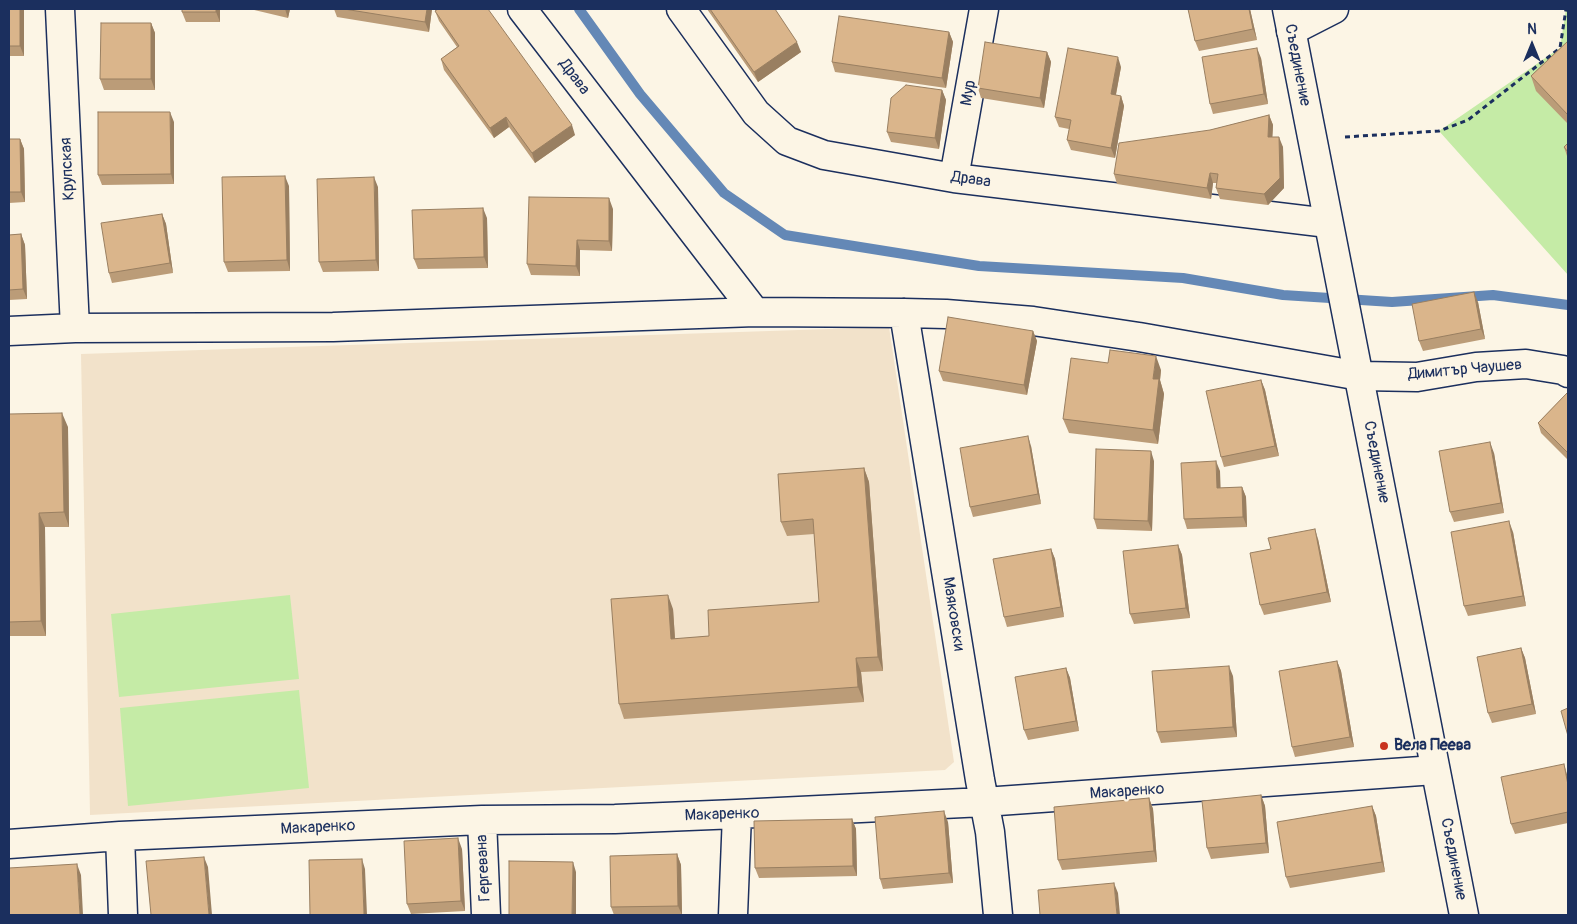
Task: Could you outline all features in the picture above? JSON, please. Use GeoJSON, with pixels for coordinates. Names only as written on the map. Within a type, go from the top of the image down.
{"type":"FeatureCollection","features":[{"type":"Feature","properties":{"kind":"street","name":"Крупская"},"geometry":{"type":"LineString","coordinates":[[60,9],[75,328]]}},
{"type":"Feature","properties":{"kind":"street","name":"Драва"},"geometry":{"type":"LineString","coordinates":[[522,9],[755,312]]}},
{"type":"Feature","properties":{"kind":"street","name":"Драва"},"geometry":{"type":"LineString","coordinates":[[681,9],[756,113],[787,141],[824,155],[954,178],[1328,223]]}},
{"type":"Feature","properties":{"kind":"street","name":"Мур"},"geometry":{"type":"LineString","coordinates":[[954,178],[984,9]]}},
{"type":"Feature","properties":{"kind":"street"},"geometry":{"type":"LineString","coordinates":[[1289,20],[1334,9]]}},
{"type":"Feature","properties":{"kind":"street","name":"Съединение"},"geometry":{"type":"LineString","coordinates":[[1289,20],[1464,915]]}},
{"type":"Feature","properties":{"kind":"street","name":"Димитър Чаушев"},"geometry":{"type":"LineString","coordinates":[[9,331],[75,328],[333,327],[755,312],[946,314],[1033,321],[1138,337],[1360,376],[1418,377],[1476,367],[1526,364],[1563,370],[1568,373]]}},
{"type":"Feature","properties":{"kind":"street","name":"Маяковски"},"geometry":{"type":"LineString","coordinates":[[904,313],[990,832],[998,915]]}},
{"type":"Feature","properties":{"kind":"street","name":"Макаренко"},"geometry":{"type":"LineString","coordinates":[[9,844],[120,836],[482,820],[615,819],[984,802],[1435,770]]}},
{"type":"Feature","properties":{"kind":"street"},"geometry":{"type":"LineString","coordinates":[[733,915],[737,814]]}},
{"type":"Feature","properties":{"kind":"street","name":"Гергевана"},"geometry":{"type":"LineString","coordinates":[[482,820],[486,915]]}},
{"type":"Feature","properties":{"kind":"street"},"geometry":{"type":"LineString","coordinates":[[120,836],[123,915]]}},
{"type":"Feature","properties":{"kind":"path"},"geometry":{"type":"LineString","coordinates":[[1311,140],[1439,131],[1468,120],[1560,48],[1566,9]]}},
{"type":"Feature","properties":{"kind":"shaded area"},"geometry":{"type":"Polygon","coordinates":[[[889,327],[954,762],[945,770],[90,815],[81,354],[889,327]]]}},
{"type":"Feature","properties":{"kind":"green space"},"geometry":{"type":"Polygon","coordinates":[[[1566,9],[1568,9],[1568,275],[1439,131],[1560,48],[1566,9]]]}},
{"type":"Feature","properties":{"kind":"green space"},"geometry":{"type":"Polygon","coordinates":[[[290,595],[299,679],[119,697],[111,614],[290,595]]]}},
{"type":"Feature","properties":{"kind":"green space"},"geometry":{"type":"Polygon","coordinates":[[[299,690],[309,788],[128,806],[120,708],[299,690]]]}},
{"type":"Feature","properties":{"kind":"building"},"geometry":{"type":"Polygon","coordinates":[[[9,9],[20,9],[20,46],[9,46],[9,9]]]}},
{"type":"Feature","properties":{"kind":"building"},"geometry":{"type":"Polygon","coordinates":[[[182,9],[216,9],[216,12],[182,12],[182,9]]]}},
{"type":"Feature","properties":{"kind":"building"},"geometry":{"type":"Polygon","coordinates":[[[344,9],[427,9],[425,22],[344,9]]]}},
{"type":"Feature","properties":{"kind":"building"},"geometry":{"type":"Polygon","coordinates":[[[438,9],[488,9],[572,125],[532,153],[506,117],[490,128],[441,59],[459,46],[435,11],[438,9]]]}},
{"type":"Feature","properties":{"kind":"building"},"geometry":{"type":"Polygon","coordinates":[[[710,9],[775,9],[797,42],[754,72],[710,9]]]}},
{"type":"Feature","properties":{"kind":"building"},"geometry":{"type":"Polygon","coordinates":[[[1188,9],[1249,9],[1253,29],[1195,41],[1188,9]]]}},
{"type":"Feature","properties":{"kind":"building"},"geometry":{"type":"Polygon","coordinates":[[[839,16],[949,32],[942,78],[832,62],[839,16]]]}},
{"type":"Feature","properties":{"kind":"building"},"geometry":{"type":"Polygon","coordinates":[[[101,23],[151,23],[151,79],[100,79],[101,23]]]}},
{"type":"Feature","properties":{"kind":"building"},"geometry":{"type":"Polygon","coordinates":[[[1568,41],[1568,115],[1531,76],[1568,41]]]}},
{"type":"Feature","properties":{"kind":"building"},"geometry":{"type":"Polygon","coordinates":[[[985,42],[1047,52],[1040,98],[978,88],[985,42]]]}},
{"type":"Feature","properties":{"kind":"building"},"geometry":{"type":"Polygon","coordinates":[[[1068,48],[1118,57],[1111,94],[1121,96],[1111,148],[1067,140],[1071,120],[1055,117],[1068,48]]]}},
{"type":"Feature","properties":{"kind":"building"},"geometry":{"type":"Polygon","coordinates":[[[1257,48],[1264,94],[1210,104],[1202,57],[1257,48]]]}},
{"type":"Feature","properties":{"kind":"building"},"geometry":{"type":"Polygon","coordinates":[[[906,85],[942,90],[935,138],[887,132],[891,98],[906,85]]]}},
{"type":"Feature","properties":{"kind":"building"},"geometry":{"type":"Polygon","coordinates":[[[98,112],[170,112],[171,174],[98,175],[98,112]]]}},
{"type":"Feature","properties":{"kind":"building"},"geometry":{"type":"Polygon","coordinates":[[[1269,115],[1268,137],[1279,137],[1280,178],[1264,194],[1216,188],[1218,174],[1210,173],[1207,188],[1114,174],[1119,143],[1210,130],[1269,115]]]}},
{"type":"Feature","properties":{"kind":"building"},"geometry":{"type":"Polygon","coordinates":[[[9,139],[20,139],[21,192],[9,192],[9,139]]]}},
{"type":"Feature","properties":{"kind":"building"},"geometry":{"type":"Polygon","coordinates":[[[1568,143],[1568,152],[1564,147],[1568,143]]]}},
{"type":"Feature","properties":{"kind":"building"},"geometry":{"type":"Polygon","coordinates":[[[285,176],[287,260],[224,262],[222,177],[285,176]]]}},
{"type":"Feature","properties":{"kind":"building"},"geometry":{"type":"Polygon","coordinates":[[[374,177],[376,260],[319,262],[317,179],[374,177]]]}},
{"type":"Feature","properties":{"kind":"building"},"geometry":{"type":"Polygon","coordinates":[[[529,197],[609,198],[609,241],[577,240],[576,266],[527,264],[529,197]]]}},
{"type":"Feature","properties":{"kind":"building"},"geometry":{"type":"Polygon","coordinates":[[[483,208],[484,257],[414,259],[412,210],[483,208]]]}},
{"type":"Feature","properties":{"kind":"building"},"geometry":{"type":"Polygon","coordinates":[[[162,214],[170,263],[109,273],[101,223],[162,214]]]}},
{"type":"Feature","properties":{"kind":"building"},"geometry":{"type":"Polygon","coordinates":[[[21,234],[23,289],[9,290],[9,235],[21,234]]]}},
{"type":"Feature","properties":{"kind":"building"},"geometry":{"type":"Polygon","coordinates":[[[1474,292],[1481,329],[1419,341],[1412,304],[1474,292]]]}},
{"type":"Feature","properties":{"kind":"building"},"geometry":{"type":"Polygon","coordinates":[[[948,317],[1033,331],[1024,385],[939,371],[948,317]]]}},
{"type":"Feature","properties":{"kind":"building"},"geometry":{"type":"Polygon","coordinates":[[[1110,350],[1156,356],[1153,379],[1159,379],[1153,430],[1063,419],[1071,358],[1108,363],[1110,350]]]}},
{"type":"Feature","properties":{"kind":"building"},"geometry":{"type":"Polygon","coordinates":[[[1261,380],[1275,446],[1221,457],[1206,391],[1261,380]]]}},
{"type":"Feature","properties":{"kind":"building"},"geometry":{"type":"Polygon","coordinates":[[[1568,392],[1568,453],[1538,423],[1568,392]]]}},
{"type":"Feature","properties":{"kind":"building"},"geometry":{"type":"Polygon","coordinates":[[[62,413],[64,512],[39,513],[41,621],[9,622],[9,414],[62,413]]]}},
{"type":"Feature","properties":{"kind":"building"},"geometry":{"type":"Polygon","coordinates":[[[1028,436],[1038,494],[970,507],[960,448],[1028,436]]]}},
{"type":"Feature","properties":{"kind":"building"},"geometry":{"type":"Polygon","coordinates":[[[1490,442],[1501,503],[1450,512],[1439,451],[1490,442]]]}},
{"type":"Feature","properties":{"kind":"building"},"geometry":{"type":"Polygon","coordinates":[[[1096,449],[1151,451],[1148,521],[1094,519],[1096,449]]]}},
{"type":"Feature","properties":{"kind":"building"},"geometry":{"type":"Polygon","coordinates":[[[1216,461],[1217,488],[1242,487],[1243,517],[1184,519],[1181,463],[1216,461]]]}},
{"type":"Feature","properties":{"kind":"building"},"geometry":{"type":"Polygon","coordinates":[[[864,468],[878,657],[856,658],[858,687],[619,704],[611,599],[668,595],[671,639],[709,636],[708,610],[819,602],[813,519],[781,522],[778,474],[864,468]]]}},
{"type":"Feature","properties":{"kind":"building"},"geometry":{"type":"Polygon","coordinates":[[[1509,521],[1523,596],[1464,606],[1451,532],[1509,521]]]}},
{"type":"Feature","properties":{"kind":"building"},"geometry":{"type":"Polygon","coordinates":[[[1315,529],[1327,592],[1260,605],[1250,553],[1271,549],[1268,538],[1315,529]]]}},
{"type":"Feature","properties":{"kind":"building"},"geometry":{"type":"Polygon","coordinates":[[[1178,545],[1186,608],[1130,614],[1123,551],[1178,545]]]}},
{"type":"Feature","properties":{"kind":"building"},"geometry":{"type":"Polygon","coordinates":[[[1051,549],[1061,607],[1004,617],[993,559],[1051,549]]]}},
{"type":"Feature","properties":{"kind":"building"},"geometry":{"type":"Polygon","coordinates":[[[1521,648],[1532,704],[1488,713],[1477,657],[1521,648]]]}},
{"type":"Feature","properties":{"kind":"building"},"geometry":{"type":"Polygon","coordinates":[[[1337,661],[1350,737],[1292,747],[1279,671],[1337,661]]]}},
{"type":"Feature","properties":{"kind":"building"},"geometry":{"type":"Polygon","coordinates":[[[1229,666],[1233,727],[1157,732],[1152,671],[1229,666]]]}},
{"type":"Feature","properties":{"kind":"building"},"geometry":{"type":"Polygon","coordinates":[[[1066,668],[1076,721],[1024,730],[1015,677],[1066,668]]]}},
{"type":"Feature","properties":{"kind":"building"},"geometry":{"type":"Polygon","coordinates":[[[1568,708],[1568,736],[1561,711],[1568,708]]]}},
{"type":"Feature","properties":{"kind":"building"},"geometry":{"type":"Polygon","coordinates":[[[1564,764],[1568,785],[1568,812],[1511,824],[1501,777],[1564,764]]]}},
{"type":"Feature","properties":{"kind":"building"},"geometry":{"type":"Polygon","coordinates":[[[1261,795],[1266,843],[1207,848],[1202,801],[1261,795]]]}},
{"type":"Feature","properties":{"kind":"building"},"geometry":{"type":"Polygon","coordinates":[[[1149,798],[1154,851],[1058,860],[1054,807],[1149,798]]]}},
{"type":"Feature","properties":{"kind":"building"},"geometry":{"type":"Polygon","coordinates":[[[1372,806],[1382,862],[1286,877],[1277,822],[1372,806]]]}},
{"type":"Feature","properties":{"kind":"building"},"geometry":{"type":"Polygon","coordinates":[[[944,811],[949,873],[880,879],[875,817],[944,811]]]}},
{"type":"Feature","properties":{"kind":"building"},"geometry":{"type":"Polygon","coordinates":[[[852,819],[853,866],[755,868],[754,821],[852,819]]]}},
{"type":"Feature","properties":{"kind":"building"},"geometry":{"type":"Polygon","coordinates":[[[458,838],[461,901],[407,904],[404,841],[458,838]]]}},
{"type":"Feature","properties":{"kind":"building"},"geometry":{"type":"Polygon","coordinates":[[[677,854],[678,906],[611,907],[610,856],[677,854]]]}},
{"type":"Feature","properties":{"kind":"building"},"geometry":{"type":"Polygon","coordinates":[[[204,857],[209,915],[151,915],[146,861],[204,857]]]}},
{"type":"Feature","properties":{"kind":"building"},"geometry":{"type":"Polygon","coordinates":[[[362,859],[364,915],[310,915],[309,860],[362,859]]]}},
{"type":"Feature","properties":{"kind":"building"},"geometry":{"type":"Polygon","coordinates":[[[509,861],[573,862],[572,915],[509,915],[509,861]]]}},
{"type":"Feature","properties":{"kind":"building"},"geometry":{"type":"Polygon","coordinates":[[[77,864],[80,915],[9,915],[9,868],[77,864]]]}},
{"type":"Feature","properties":{"kind":"building"},"geometry":{"type":"Polygon","coordinates":[[[1114,883],[1117,915],[1040,915],[1038,890],[1114,883]]]}},
{"type":"Feature","properties":{"kind":"waterway"},"geometry":{"type":"LineString","coordinates":[[579,9],[640,94],[724,193],[785,235],[979,266],[1183,278],[1283,295],[1392,302],[1493,295],[1568,305]]}},
{"type":"Feature","properties":{"kind":"place","name":"Вела Пеева"},"geometry":{"type":"Point","coordinates":[1384,746]}}]}
